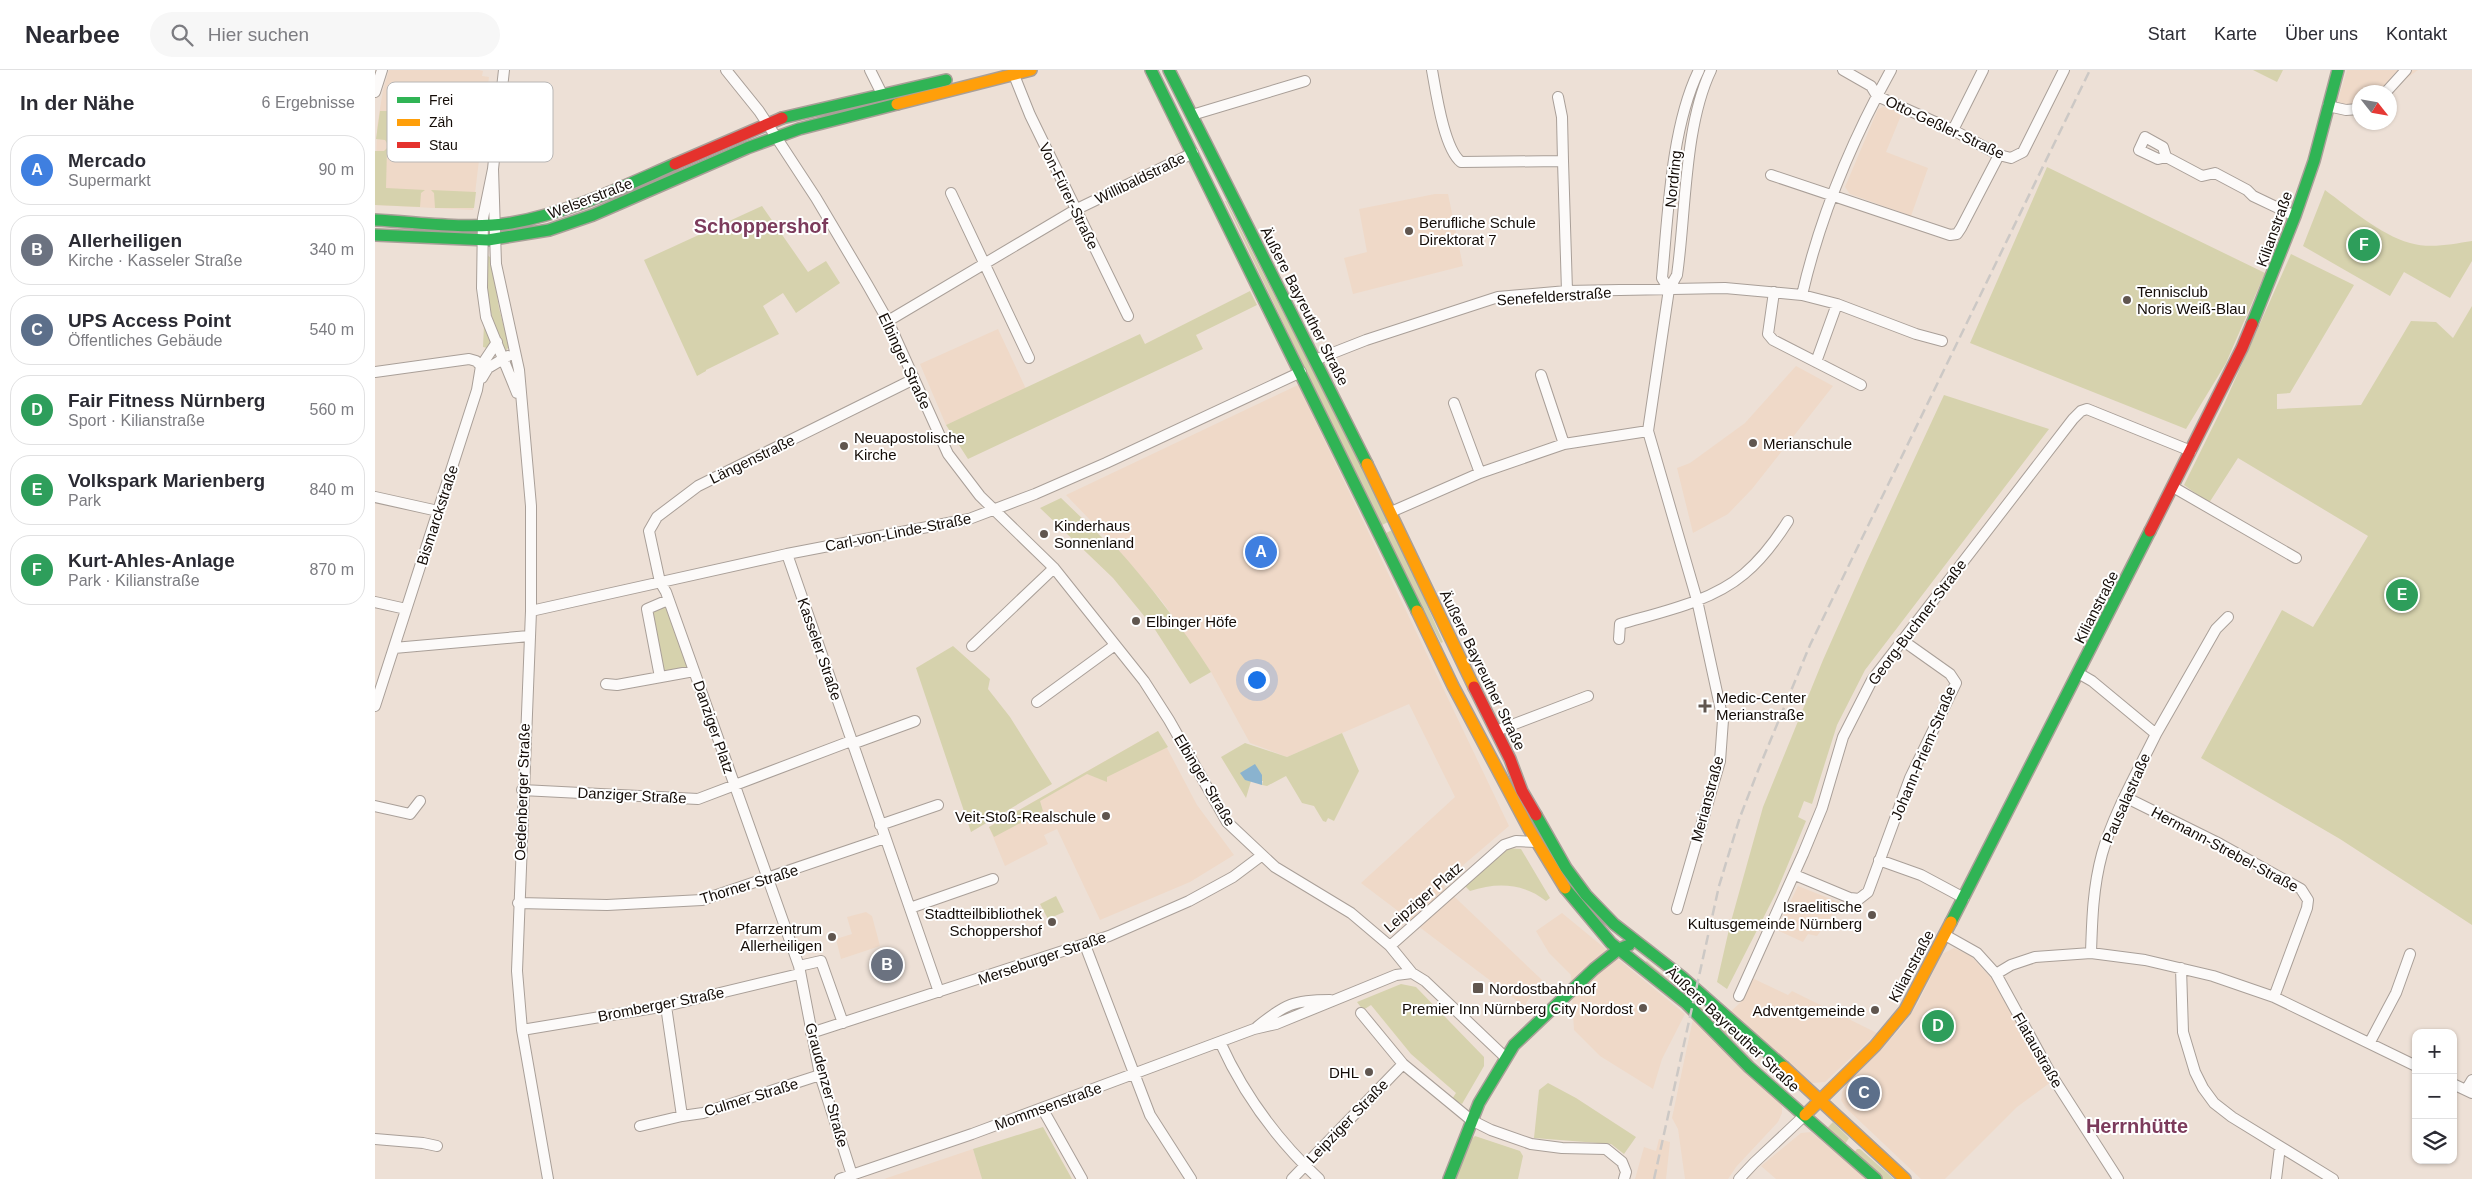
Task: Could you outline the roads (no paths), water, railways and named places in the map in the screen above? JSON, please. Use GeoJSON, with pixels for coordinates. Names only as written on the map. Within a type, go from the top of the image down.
{"type":"FeatureCollection","features":[{"type":"Feature","properties":{"kind":"main road","name":"Welserstraße"},"geometry":{"type":"LineString","coordinates":[[375,220],[488,224],[519,221],[568,209],[767,123],[795,114],[990,70]]}},
{"type":"Feature","properties":{"kind":"main road","name":"Welserstraße"},"geometry":{"type":"LineString","coordinates":[[375,235],[494,240],[533,234],[578,221],[775,137],[814,125],[1031,70]]}},
{"type":"Feature","properties":{"kind":"main road","name":"Äußere Bayreuther Straße"},"geometry":{"type":"LineString","coordinates":[[1151,70],[1301,372],[1452,684],[1536,842],[1568,894],[1593,925],[1622,952],[1687,1003],[1749,1067],[1876,1179]]}},
{"type":"Feature","properties":{"kind":"main road","name":"Äußere Bayreuther Straße"},"geometry":{"type":"LineString","coordinates":[[1169,70],[1391,512],[1450,639],[1497,731],[1522,791],[1565,868],[1595,905],[1638,944],[1682,977],[1821,1100],[1905,1179]]}},
{"type":"Feature","properties":{"kind":"main road","name":"Kilianstraße"},"geometry":{"type":"LineString","coordinates":[[1805,1115],[1875,1046],[1899,1018],[1915,993],[1945,935],[2242,348],[2295,216],[2338,70]]}},
{"type":"Feature","properties":{"kind":"main road"},"geometry":{"type":"LineString","coordinates":[[1217,202],[1225,195],[1233,197]]}},
{"type":"Feature","properties":{"kind":"main road"},"geometry":{"type":"LineString","coordinates":[[1449,1179],[1471,1120],[1485,1092],[1514,1045],[1578,984],[1622,952],[1628,945],[1638,944]]}},
{"type":"Feature","properties":{"kind":"main road"},"geometry":{"type":"LineString","coordinates":[[1849,1154],[1852,1145],[1863,1140]]}},
{"type":"Feature","properties":{"kind":"street"},"geometry":{"type":"LineString","coordinates":[[375,92],[381,70]]}},
{"type":"Feature","properties":{"kind":"street"},"geometry":{"type":"LineString","coordinates":[[726,70],[767,123],[775,137]]}},
{"type":"Feature","properties":{"kind":"street"},"geometry":{"type":"LineString","coordinates":[[870,70],[882,94]]}},
{"type":"Feature","properties":{"kind":"street"},"geometry":{"type":"LineString","coordinates":[[1432,70],[1437,101],[1452,152],[1461,162],[1563,161]]}},
{"type":"Feature","properties":{"kind":"street","name":"Nordring"},"geometry":{"type":"LineString","coordinates":[[1669,289],[1662,278],[1677,147],[1683,114],[1699,70]]}},
{"type":"Feature","properties":{"kind":"street","name":"Nordring"},"geometry":{"type":"LineString","coordinates":[[1648,431],[1669,289],[1677,271],[1694,127],[1702,93],[1711,70]]}},
{"type":"Feature","properties":{"kind":"street","name":"Otto-Geßler-Straße"},"geometry":{"type":"LineString","coordinates":[[1843,70],[1871,86],[1877,96],[1953,130],[1999,155],[2011,158],[2023,152],[2064,70]]}},
{"type":"Feature","properties":{"kind":"street"},"geometry":{"type":"LineString","coordinates":[[1801,295],[1833,194],[1877,96],[1891,70]]}},
{"type":"Feature","properties":{"kind":"street"},"geometry":{"type":"LineString","coordinates":[[1953,130],[1983,70]]}},
{"type":"Feature","properties":{"kind":"street"},"geometry":{"type":"LineString","coordinates":[[2392,85],[2406,70]]}},
{"type":"Feature","properties":{"kind":"street","name":"Von-Fürer-Straße"},"geometry":{"type":"LineString","coordinates":[[1013,74],[1020,93],[1075,210],[1128,316]]}},
{"type":"Feature","properties":{"kind":"street"},"geometry":{"type":"LineString","coordinates":[[1192,115],[1305,81]]}},
{"type":"Feature","properties":{"kind":"street"},"geometry":{"type":"LineString","coordinates":[[1558,97],[1562,117],[1567,292]]}},
{"type":"Feature","properties":{"kind":"street"},"geometry":{"type":"LineString","coordinates":[[2328,106],[2352,110]]}},
{"type":"Feature","properties":{"kind":"street","name":"Elbinger Straße"},"geometry":{"type":"LineString","coordinates":[[775,137],[816,198],[888,321],[948,454],[970,485],[1054,568],[1115,645],[1160,705],[1227,822],[1261,856],[1343,906],[1390,946]]}},
{"type":"Feature","properties":{"kind":"street","name":"Willibaldstraße"},"geometry":{"type":"LineString","coordinates":[[888,321],[1075,210],[1193,153]]}},
{"type":"Feature","properties":{"kind":"street"},"geometry":{"type":"LineString","coordinates":[[1771,175],[1833,194],[1950,235],[1957,234],[1961,228],[1999,155]]}},
{"type":"Feature","properties":{"kind":"street"},"geometry":{"type":"LineString","coordinates":[[2166,157],[2202,176],[2215,173],[2247,190],[2253,196],[2295,216]]}},
{"type":"Feature","properties":{"kind":"street"},"geometry":{"type":"LineString","coordinates":[[494,162],[488,224],[481,240],[482,288],[486,317],[505,359]]}},
{"type":"Feature","properties":{"kind":"street"},"geometry":{"type":"LineString","coordinates":[[951,193],[1029,358]]}},
{"type":"Feature","properties":{"kind":"street"},"geometry":{"type":"LineString","coordinates":[[488,224],[494,240],[498,271],[514,350]]}},
{"type":"Feature","properties":{"kind":"street","name":"Senefelderstraße"},"geometry":{"type":"LineString","coordinates":[[1315,360],[1366,340],[1498,297],[1567,292],[1725,288],[1801,295],[1837,304],[1916,334],[1942,341]]}},
{"type":"Feature","properties":{"kind":"street"},"geometry":{"type":"LineString","coordinates":[[1774,292],[1768,334],[1773,340],[1861,385]]}},
{"type":"Feature","properties":{"kind":"street"},"geometry":{"type":"LineString","coordinates":[[1816,362],[1837,304]]}},
{"type":"Feature","properties":{"kind":"street"},"geometry":{"type":"LineString","coordinates":[[375,372],[469,359],[476,361],[481,366],[497,342]]}},
{"type":"Feature","properties":{"kind":"street","name":"Bismarckstraße"},"geometry":{"type":"LineString","coordinates":[[375,706],[480,382],[488,368],[505,359],[514,350]]}},
{"type":"Feature","properties":{"kind":"street","name":"Oedenberger Straße"},"geometry":{"type":"LineString","coordinates":[[514,350],[519,370],[530,475],[531,611],[522,790],[517,971],[522,1030],[548,1179]]}},
{"type":"Feature","properties":{"kind":"street","name":"Oedenberger Straße"},"geometry":{"type":"LineString","coordinates":[[505,359],[521,403]]}},
{"type":"Feature","properties":{"kind":"street","name":"Bismarckstraße"},"geometry":{"type":"LineString","coordinates":[[480,382],[481,366]]}},
{"type":"Feature","properties":{"kind":"street","name":"Carl-von-Linde-Straße"},"geometry":{"type":"LineString","coordinates":[[531,611],[787,554],[928,528],[994,510],[1144,446],[1301,372]]}},
{"type":"Feature","properties":{"kind":"street"},"geometry":{"type":"LineString","coordinates":[[1541,375],[1564,444]]}},
{"type":"Feature","properties":{"kind":"street","name":"Längenstraße"},"geometry":{"type":"LineString","coordinates":[[660,582],[649,531],[657,517],[683,496],[914,379]]}},
{"type":"Feature","properties":{"kind":"street"},"geometry":{"type":"LineString","coordinates":[[1453,403],[1479,472]]}},
{"type":"Feature","properties":{"kind":"street","name":"Georg-Buchner-Straße"},"geometry":{"type":"LineString","coordinates":[[1739,996],[1795,875],[1821,808],[1843,737],[1872,680],[2045,454],[2081,411],[2087,409],[2191,451]]}},
{"type":"Feature","properties":{"kind":"street"},"geometry":{"type":"LineString","coordinates":[[1391,512],[1479,472],[1564,444],[1648,431]]}},
{"type":"Feature","properties":{"kind":"street","name":"Merianstraße"},"geometry":{"type":"LineString","coordinates":[[1648,431],[1697,600],[1723,720],[1720,761],[1677,909]]}},
{"type":"Feature","properties":{"kind":"street"},"geometry":{"type":"LineString","coordinates":[[2173,487],[2296,558]]}},
{"type":"Feature","properties":{"kind":"street"},"geometry":{"type":"LineString","coordinates":[[375,497],[439,511]]}},
{"type":"Feature","properties":{"kind":"street"},"geometry":{"type":"LineString","coordinates":[[1619,639],[1620,624],[1697,600],[1721,589],[1746,573],[1775,540],[1788,521]]}},
{"type":"Feature","properties":{"kind":"street","name":"Kasseler Straße"},"geometry":{"type":"LineString","coordinates":[[787,554],[939,992]]}},
{"type":"Feature","properties":{"kind":"street"},"geometry":{"type":"LineString","coordinates":[[972,646],[1054,568]]}},
{"type":"Feature","properties":{"kind":"street","name":"Danziger Platz"},"geometry":{"type":"LineString","coordinates":[[660,582],[669,600],[734,784]]}},
{"type":"Feature","properties":{"kind":"street"},"geometry":{"type":"LineString","coordinates":[[660,677],[647,609],[669,600]]}},
{"type":"Feature","properties":{"kind":"street"},"geometry":{"type":"LineString","coordinates":[[375,602],[406,609]]}},
{"type":"Feature","properties":{"kind":"street","name":"Pausalastraße"},"geometry":{"type":"LineString","coordinates":[[2091,954],[2092,907],[2102,853],[2125,797],[2155,734],[2216,629],[2227,617]]}},
{"type":"Feature","properties":{"kind":"street"},"geometry":{"type":"LineString","coordinates":[[394,648],[529,636]]}},
{"type":"Feature","properties":{"kind":"street","name":"Johann-Priem-Straße"},"geometry":{"type":"LineString","coordinates":[[1879,860],[1910,778],[1955,683],[1950,674],[1902,640]]}},
{"type":"Feature","properties":{"kind":"street"},"geometry":{"type":"LineString","coordinates":[[1037,702],[1115,645]]}},
{"type":"Feature","properties":{"kind":"street","name":"Danziger Platz"},"geometry":{"type":"LineString","coordinates":[[606,684],[617,685],[694,671]]}},
{"type":"Feature","properties":{"kind":"street","name":"Pausalastraße"},"geometry":{"type":"LineString","coordinates":[[2078,673],[2092,681],[2155,734]]}},
{"type":"Feature","properties":{"kind":"street"},"geometry":{"type":"LineString","coordinates":[[1497,731],[1588,696]]}},
{"type":"Feature","properties":{"kind":"street"},"geometry":{"type":"LineString","coordinates":[[851,742],[915,721]]}},
{"type":"Feature","properties":{"kind":"street","name":"Danziger Straße"},"geometry":{"type":"LineString","coordinates":[[522,790],[697,799],[851,742]]}},
{"type":"Feature","properties":{"kind":"street","name":"Graudenzer Straße"},"geometry":{"type":"LineString","coordinates":[[734,784],[799,970],[820,1075],[852,1175]]}},
{"type":"Feature","properties":{"kind":"street","name":"Hermann-Strebel-Straße"},"geometry":{"type":"LineString","coordinates":[[2125,797],[2220,844],[2301,889],[2306,894],[2307,908],[2274,997]]}},
{"type":"Feature","properties":{"kind":"street"},"geometry":{"type":"LineString","coordinates":[[375,806],[410,814],[420,800]]}},
{"type":"Feature","properties":{"kind":"street"},"geometry":{"type":"LineString","coordinates":[[880,826],[938,805]]}},
{"type":"Feature","properties":{"kind":"street","name":"Thorner Straße"},"geometry":{"type":"LineString","coordinates":[[519,903],[607,905],[702,900],[769,880],[885,838]]}},
{"type":"Feature","properties":{"kind":"street","name":"Leipziger Platz"},"geometry":{"type":"LineString","coordinates":[[1506,1058],[1425,981],[1412,973],[1390,946],[1504,846],[1516,841],[1536,842]]}},
{"type":"Feature","properties":{"kind":"street","name":"Merseburger Straße"},"geometry":{"type":"LineString","coordinates":[[811,1033],[1085,944],[1189,901],[1233,877],[1261,856]]}},
{"type":"Feature","properties":{"kind":"street"},"geometry":{"type":"LineString","coordinates":[[1795,875],[1850,898],[1859,898],[1868,892],[1879,860],[1921,875],[1963,898]]}},
{"type":"Feature","properties":{"kind":"street"},"geometry":{"type":"LineString","coordinates":[[910,908],[993,879]]}},
{"type":"Feature","properties":{"kind":"street","name":"Flataustraße"},"geometry":{"type":"LineString","coordinates":[[1945,935],[1977,953],[1996,974],[2052,1076],[2118,1179]]}},
{"type":"Feature","properties":{"kind":"street"},"geometry":{"type":"LineString","coordinates":[[1085,944],[1150,1115],[1191,1179]]}},
{"type":"Feature","properties":{"kind":"street"},"geometry":{"type":"LineString","coordinates":[[1996,974],[2011,965],[2035,957],[2091,954],[2145,960],[2181,968],[2274,997],[2412,1064]]}},
{"type":"Feature","properties":{"kind":"street"},"geometry":{"type":"LineString","coordinates":[[2370,1042],[2396,993],[2410,954]]}},
{"type":"Feature","properties":{"kind":"street","name":"Graudenzer Straße"},"geometry":{"type":"LineString","coordinates":[[799,970],[821,961],[843,1023]]}},
{"type":"Feature","properties":{"kind":"street"},"geometry":{"type":"LineString","coordinates":[[2181,968],[2183,1032],[2195,1072],[2203,1088],[2215,1103],[2232,1117],[2333,1179]]}},
{"type":"Feature","properties":{"kind":"street","name":"Bromberger Straße"},"geometry":{"type":"LineString","coordinates":[[522,1030],[666,1006],[799,970]]}},
{"type":"Feature","properties":{"kind":"street","name":"Mommsenstraße"},"geometry":{"type":"LineString","coordinates":[[840,1179],[1043,1108],[1254,1029],[1279,1010],[1302,1000],[1334,1000],[1396,974],[1412,973]]}},
{"type":"Feature","properties":{"kind":"street","name":"Culmer Straße"},"geometry":{"type":"LineString","coordinates":[[666,1006],[682,1116]]}},
{"type":"Feature","properties":{"kind":"street"},"geometry":{"type":"LineString","coordinates":[[1361,1013],[1403,1064],[1433,1091],[1471,1120],[1491,1130],[1531,1144],[1562,1148],[1606,1149],[1622,1162],[1626,1172],[1624,1179]]}},
{"type":"Feature","properties":{"kind":"street"},"geometry":{"type":"LineString","coordinates":[[1219,1042],[1252,1102],[1273,1132],[1319,1179]]}},
{"type":"Feature","properties":{"kind":"street","name":"Leipziger Straße"},"geometry":{"type":"LineString","coordinates":[[1292,1179],[1403,1064]]}},
{"type":"Feature","properties":{"kind":"street","name":"Culmer Straße"},"geometry":{"type":"LineString","coordinates":[[640,1126],[703,1113],[820,1075]]}},
{"type":"Feature","properties":{"kind":"street"},"geometry":{"type":"LineString","coordinates":[[2457,1086],[2469,1092],[2472,1080]]}},
{"type":"Feature","properties":{"kind":"street"},"geometry":{"type":"LineString","coordinates":[[1043,1108],[1082,1179]]}},
{"type":"Feature","properties":{"kind":"street"},"geometry":{"type":"LineString","coordinates":[[1739,1179],[1753,1163],[1805,1115]]}},
{"type":"Feature","properties":{"kind":"street"},"geometry":{"type":"LineString","coordinates":[[375,1139],[437,1146]]}},
{"type":"Feature","properties":{"kind":"street"},"geometry":{"type":"LineString","coordinates":[[2275,1179],[2281,1146]]}},
{"type":"Feature","properties":{"kind":"water"},"geometry":{"type":"Polygon","coordinates":[[[1255,764],[1262,775],[1262,785],[1245,780],[1240,773],[1255,764]]]}},
{"type":"Feature","properties":{"kind":"railway"},"geometry":{"type":"LineString","coordinates":[[1654,1179],[1719,886],[1740,817],[1759,768],[1810,645],[2090,70]]}},
{"type":"Feature","properties":{"kind":"place","name":"Berufliche Schule Direktorat 7"},"geometry":{"type":"Point","coordinates":[1409,231]}},
{"type":"Feature","properties":{"kind":"place","name":"Kurt-Ahles-Anlage"},"geometry":{"type":"Point","coordinates":[2364,245]}},
{"type":"Feature","properties":{"kind":"place","name":"Tennisclub Noris Weiß-Blau"},"geometry":{"type":"Point","coordinates":[2127,300]}},
{"type":"Feature","properties":{"kind":"place","name":"Merianschule"},"geometry":{"type":"Point","coordinates":[1753,443]}},
{"type":"Feature","properties":{"kind":"place","name":"Neuapostolische Kirche"},"geometry":{"type":"Point","coordinates":[844,446]}},
{"type":"Feature","properties":{"kind":"place","name":"Kinderhaus Sonnenland"},"geometry":{"type":"Point","coordinates":[1044,534]}},
{"type":"Feature","properties":{"kind":"place","name":"Mercado"},"geometry":{"type":"Point","coordinates":[1261,552]}},
{"type":"Feature","properties":{"kind":"place","name":"Volkspark Marienberg"},"geometry":{"type":"Point","coordinates":[2402,595]}},
{"type":"Feature","properties":{"kind":"place","name":"Elbinger Höfe"},"geometry":{"type":"Point","coordinates":[1136,621]}},
{"type":"Feature","properties":{"kind":"place","name":"Medic-Center Merianstraße"},"geometry":{"type":"Point","coordinates":[1705,706]}},
{"type":"Feature","properties":{"kind":"place","name":"Veit-Stoß-Realschule"},"geometry":{"type":"Point","coordinates":[1106,816]}},
{"type":"Feature","properties":{"kind":"place","name":"Israelitische Kultusgemeinde Nürnberg"},"geometry":{"type":"Point","coordinates":[1872,915]}},
{"type":"Feature","properties":{"kind":"place","name":"Stadtteilbibliothek Schoppershof"},"geometry":{"type":"Point","coordinates":[1052,922]}},
{"type":"Feature","properties":{"kind":"place","name":"Pfarrzentrum Allerheiligen"},"geometry":{"type":"Point","coordinates":[832,937]}},
{"type":"Feature","properties":{"kind":"place","name":"Allerheiligen"},"geometry":{"type":"Point","coordinates":[887,965]}},
{"type":"Feature","properties":{"kind":"place","name":"Nordostbahnhof"},"geometry":{"type":"Point","coordinates":[1478,988]}},
{"type":"Feature","properties":{"kind":"place","name":"Premier Inn Nürnberg City Nordost"},"geometry":{"type":"Point","coordinates":[1643,1008]}},
{"type":"Feature","properties":{"kind":"place","name":"Adventgemeinde"},"geometry":{"type":"Point","coordinates":[1875,1010]}},
{"type":"Feature","properties":{"kind":"place","name":"Fair Fitness Nürnberg"},"geometry":{"type":"Point","coordinates":[1938,1026]}},
{"type":"Feature","properties":{"kind":"place","name":"DHL"},"geometry":{"type":"Point","coordinates":[1369,1072]}},
{"type":"Feature","properties":{"kind":"place","name":"UPS Access Point"},"geometry":{"type":"Point","coordinates":[1864,1093]}},
{"type":"Feature","properties":{"kind":"district","name":"Schoppershof"},"geometry":{"type":"Point","coordinates":[761,226]}},
{"type":"Feature","properties":{"kind":"district","name":"Herrnhütte"},"geometry":{"type":"Point","coordinates":[2137,1126]}}]}
